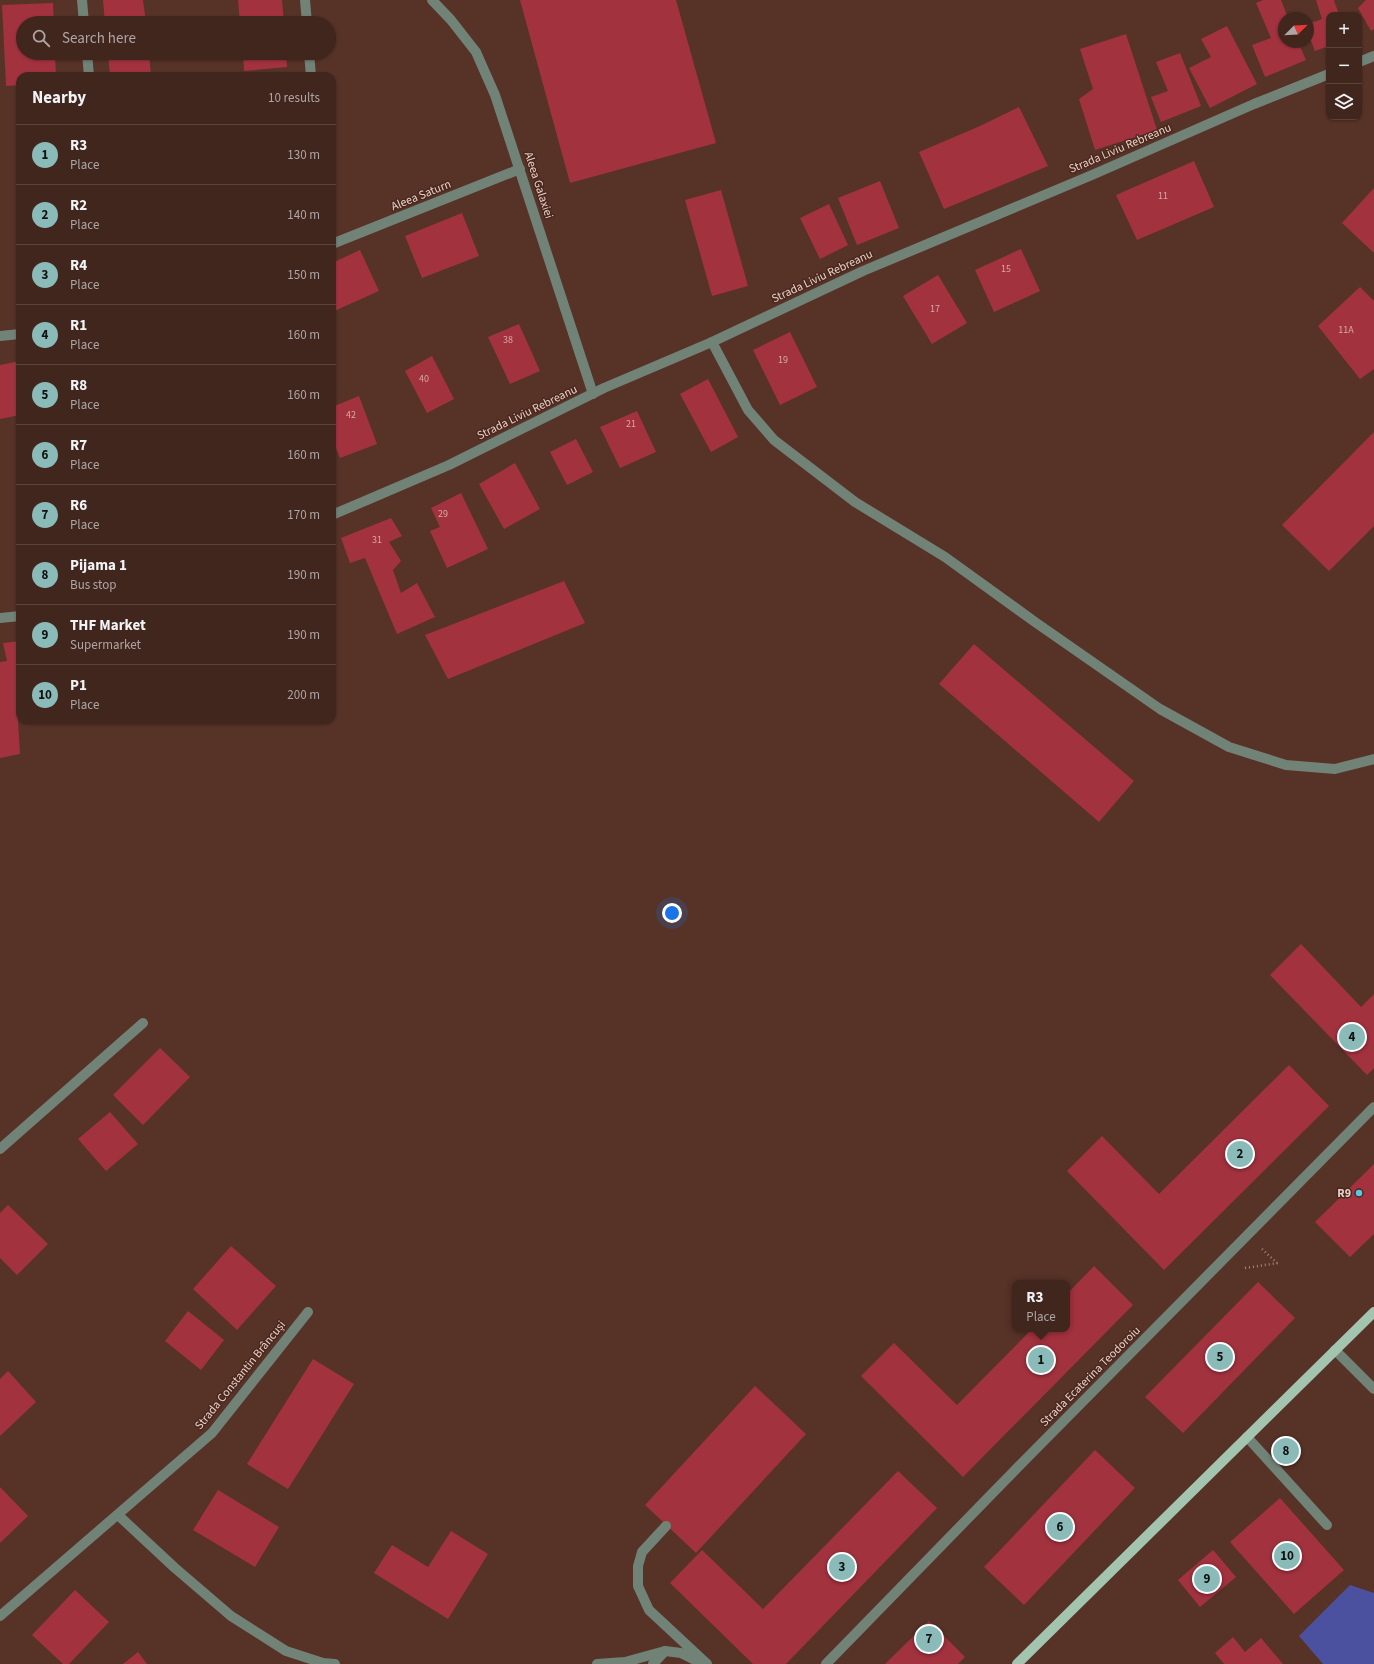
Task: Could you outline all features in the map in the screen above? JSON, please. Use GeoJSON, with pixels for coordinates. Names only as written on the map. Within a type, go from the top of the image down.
{"type":"FeatureCollection","features":[{"type":"Feature","properties":{"kind":"main road"},"geometry":{"type":"LineString","coordinates":[[1017,1664],[1374,1312]]}},
{"type":"Feature","properties":{"kind":"street"},"geometry":{"type":"LineString","coordinates":[[82,0],[83,16]]}},
{"type":"Feature","properties":{"kind":"street"},"geometry":{"type":"LineString","coordinates":[[305,0],[306,16]]}},
{"type":"Feature","properties":{"kind":"street","name":"Aleea Galaxiei"},"geometry":{"type":"LineString","coordinates":[[432,0],[476,52],[495,95],[593,394]]}},
{"type":"Feature","properties":{"kind":"street"},"geometry":{"type":"LineString","coordinates":[[1362,61],[1374,56]]}},
{"type":"Feature","properties":{"kind":"street"},"geometry":{"type":"LineString","coordinates":[[87,60],[88,72]]}},
{"type":"Feature","properties":{"kind":"street"},"geometry":{"type":"LineString","coordinates":[[310,60],[311,72]]}},
{"type":"Feature","properties":{"kind":"street","name":"Strada Liviu Rebreanu"},"geometry":{"type":"LineString","coordinates":[[336,513],[449,465],[593,394],[712,342],[863,271],[1092,175],[1254,104],[1326,75]]}},
{"type":"Feature","properties":{"kind":"street","name":"Aleea Saturn"},"geometry":{"type":"LineString","coordinates":[[336,242],[520,169]]}},
{"type":"Feature","properties":{"kind":"street"},"geometry":{"type":"LineString","coordinates":[[0,336],[16,334]]}},
{"type":"Feature","properties":{"kind":"street"},"geometry":{"type":"LineString","coordinates":[[712,342],[748,410],[774,440],[855,502],[945,557],[1160,709],[1229,747],[1286,765],[1335,769],[1374,758]]}},
{"type":"Feature","properties":{"kind":"street"},"geometry":{"type":"LineString","coordinates":[[0,618],[16,616]]}},
{"type":"Feature","properties":{"kind":"street"},"geometry":{"type":"LineString","coordinates":[[0,1149],[143,1023]]}},
{"type":"Feature","properties":{"kind":"street","name":"Strada Ecaterina Teodoroiu"},"geometry":{"type":"LineString","coordinates":[[826,1664],[1374,1107]]}},
{"type":"Feature","properties":{"kind":"street","name":"Strada Constantin Brâncuși"},"geometry":{"type":"LineString","coordinates":[[0,1616],[212,1433],[308,1312]]}},
{"type":"Feature","properties":{"kind":"street"},"geometry":{"type":"LineString","coordinates":[[1335,1350],[1374,1389]]}},
{"type":"Feature","properties":{"kind":"street"},"geometry":{"type":"LineString","coordinates":[[1247,1437],[1327,1525]]}},
{"type":"Feature","properties":{"kind":"street"},"geometry":{"type":"LineString","coordinates":[[118,1515],[175,1568],[231,1616],[286,1651],[323,1663],[335,1664]]}},
{"type":"Feature","properties":{"kind":"street"},"geometry":{"type":"LineString","coordinates":[[666,1526],[642,1552],[638,1566],[638,1586],[649,1610],[707,1664]]}},
{"type":"Feature","properties":{"kind":"street"},"geometry":{"type":"LineString","coordinates":[[653,1664],[665,1651]]}},
{"type":"Feature","properties":{"kind":"street"},"geometry":{"type":"LineString","coordinates":[[597,1664],[625,1662],[665,1651],[681,1653],[703,1664]]}},
{"type":"Feature","properties":{"kind":"shaded area"},"geometry":{"type":"Polygon","coordinates":[[[1350,1585],[1374,1593],[1374,1664],[1323,1664],[1299,1636],[1350,1585]]]}},
{"type":"Feature","properties":{"kind":"building"},"geometry":{"type":"Polygon","coordinates":[[[103,0],[143,0],[145,16],[104,16],[103,0]]]}},
{"type":"Feature","properties":{"kind":"building"},"geometry":{"type":"Polygon","coordinates":[[[238,0],[282,0],[283,16],[239,16],[238,0]]]}},
{"type":"Feature","properties":{"kind":"building"},"geometry":{"type":"Polygon","coordinates":[[[520,0],[676,0],[716,143],[570,183],[520,0]]]}},
{"type":"Feature","properties":{"kind":"building"},"geometry":{"type":"Polygon","coordinates":[[[1263,0],[1281,0],[1286,12],[1278,12],[1278,48],[1301,48],[1306,60],[1265,77],[1252,45],[1271,38],[1256,3],[1263,0]]]}},
{"type":"Feature","properties":{"kind":"building"},"geometry":{"type":"Polygon","coordinates":[[[1316,0],[1334,0],[1338,12],[1326,12],[1326,47],[1315,51],[1314,22],[1322,19],[1316,0]]]}},
{"type":"Feature","properties":{"kind":"building"},"geometry":{"type":"Polygon","coordinates":[[[1366,0],[1374,0],[1374,29],[1371,31],[1362,15],[1362,12],[1360,12],[1358,8],[1366,0]]]}},
{"type":"Feature","properties":{"kind":"building"},"geometry":{"type":"Polygon","coordinates":[[[53,3],[54,16],[16,16],[16,60],[55,60],[56,72],[16,72],[16,85],[6,86],[2,5],[53,3]]]}},
{"type":"Feature","properties":{"kind":"building"},"geometry":{"type":"Polygon","coordinates":[[[1227,26],[1257,84],[1210,108],[1189,68],[1211,57],[1201,39],[1227,26]]]}},
{"type":"Feature","properties":{"kind":"building"},"geometry":{"type":"Polygon","coordinates":[[[1126,34],[1157,130],[1095,150],[1079,99],[1093,89],[1080,49],[1126,34]]]}},
{"type":"Feature","properties":{"kind":"building"},"geometry":{"type":"Polygon","coordinates":[[[1180,53],[1201,106],[1161,122],[1151,97],[1168,91],[1156,62],[1180,53]]]}},
{"type":"Feature","properties":{"kind":"building"},"geometry":{"type":"Polygon","coordinates":[[[109,60],[150,60],[151,72],[110,72],[109,60]]]}},
{"type":"Feature","properties":{"kind":"building"},"geometry":{"type":"Polygon","coordinates":[[[243,60],[286,60],[287,67],[244,71],[243,60]]]}},
{"type":"Feature","properties":{"kind":"building"},"geometry":{"type":"Polygon","coordinates":[[[1019,107],[1048,166],[944,209],[919,152],[980,126],[1019,107]]]}},
{"type":"Feature","properties":{"kind":"building"},"geometry":{"type":"Polygon","coordinates":[[[1194,161],[1214,207],[1137,240],[1116,195],[1194,161]]]}},
{"type":"Feature","properties":{"kind":"building"},"geometry":{"type":"Polygon","coordinates":[[[880,181],[899,228],[857,245],[838,198],[880,181]]]}},
{"type":"Feature","properties":{"kind":"building"},"geometry":{"type":"Polygon","coordinates":[[[1374,188],[1374,253],[1342,223],[1374,188]]]}},
{"type":"Feature","properties":{"kind":"building"},"geometry":{"type":"Polygon","coordinates":[[[721,190],[748,286],[712,296],[685,200],[721,190]]]}},
{"type":"Feature","properties":{"kind":"building"},"geometry":{"type":"Polygon","coordinates":[[[829,204],[848,245],[820,259],[800,218],[829,204]]]}},
{"type":"Feature","properties":{"kind":"building"},"geometry":{"type":"Polygon","coordinates":[[[462,213],[479,256],[422,278],[405,236],[462,213]]]}},
{"type":"Feature","properties":{"kind":"building"},"geometry":{"type":"Polygon","coordinates":[[[1021,249],[1040,291],[994,312],[975,270],[1021,249]]]}},
{"type":"Feature","properties":{"kind":"building"},"geometry":{"type":"Polygon","coordinates":[[[360,250],[379,291],[336,310],[336,261],[360,250]]]}},
{"type":"Feature","properties":{"kind":"building"},"geometry":{"type":"Polygon","coordinates":[[[938,275],[967,323],[932,344],[903,296],[938,275]]]}},
{"type":"Feature","properties":{"kind":"building"},"geometry":{"type":"Polygon","coordinates":[[[1360,287],[1374,301],[1374,369],[1360,379],[1318,326],[1360,287]]]}},
{"type":"Feature","properties":{"kind":"building"},"geometry":{"type":"Polygon","coordinates":[[[519,324],[540,371],[510,384],[488,337],[519,324]]]}},
{"type":"Feature","properties":{"kind":"building"},"geometry":{"type":"Polygon","coordinates":[[[790,332],[817,387],[780,405],[753,350],[790,332]]]}},
{"type":"Feature","properties":{"kind":"building"},"geometry":{"type":"Polygon","coordinates":[[[432,356],[454,399],[427,413],[405,371],[432,356]]]}},
{"type":"Feature","properties":{"kind":"building"},"geometry":{"type":"Polygon","coordinates":[[[16,362],[16,416],[0,419],[0,365],[16,362]]]}},
{"type":"Feature","properties":{"kind":"building"},"geometry":{"type":"Polygon","coordinates":[[[708,379],[738,437],[711,452],[680,394],[708,379]]]}},
{"type":"Feature","properties":{"kind":"building"},"geometry":{"type":"Polygon","coordinates":[[[359,396],[377,444],[340,458],[336,448],[336,405],[359,396]]]}},
{"type":"Feature","properties":{"kind":"building"},"geometry":{"type":"Polygon","coordinates":[[[637,411],[656,452],[620,468],[600,427],[637,411]]]}},
{"type":"Feature","properties":{"kind":"building"},"geometry":{"type":"Polygon","coordinates":[[[1374,432],[1374,526],[1329,571],[1282,525],[1374,432]]]}},
{"type":"Feature","properties":{"kind":"building"},"geometry":{"type":"Polygon","coordinates":[[[576,439],[593,472],[567,485],[550,452],[576,439]]]}},
{"type":"Feature","properties":{"kind":"building"},"geometry":{"type":"Polygon","coordinates":[[[515,463],[540,509],[504,529],[479,484],[515,463]]]}},
{"type":"Feature","properties":{"kind":"building"},"geometry":{"type":"Polygon","coordinates":[[[461,493],[488,549],[447,568],[430,531],[440,527],[431,508],[461,493]]]}},
{"type":"Feature","properties":{"kind":"building"},"geometry":{"type":"Polygon","coordinates":[[[391,518],[402,536],[389,542],[401,561],[393,570],[401,593],[417,583],[435,617],[397,634],[365,558],[350,563],[341,538],[391,518]]]}},
{"type":"Feature","properties":{"kind":"building"},"geometry":{"type":"Polygon","coordinates":[[[564,581],[585,623],[448,679],[425,635],[564,581]]]}},
{"type":"Feature","properties":{"kind":"building"},"geometry":{"type":"Polygon","coordinates":[[[16,641],[16,724],[18,724],[20,754],[0,758],[0,662],[7,661],[3,643],[16,641]]]}},
{"type":"Feature","properties":{"kind":"building"},"geometry":{"type":"Polygon","coordinates":[[[974,644],[1134,781],[1099,822],[939,684],[974,644]]]}},
{"type":"Feature","properties":{"kind":"building"},"geometry":{"type":"Polygon","coordinates":[[[1301,944],[1361,1007],[1374,994],[1374,1068],[1367,1075],[1270,975],[1301,944]]]}},
{"type":"Feature","properties":{"kind":"building"},"geometry":{"type":"Polygon","coordinates":[[[160,1048],[190,1077],[143,1125],[113,1095],[160,1048]]]}},
{"type":"Feature","properties":{"kind":"building"},"geometry":{"type":"Polygon","coordinates":[[[1289,1065],[1329,1106],[1164,1270],[1067,1171],[1102,1136],[1159,1194],[1289,1065]]]}},
{"type":"Feature","properties":{"kind":"building"},"geometry":{"type":"Polygon","coordinates":[[[110,1112],[138,1144],[106,1171],[78,1139],[110,1112]]]}},
{"type":"Feature","properties":{"kind":"building","name":"R9"},"geometry":{"type":"Polygon","coordinates":[[[1374,1164],[1374,1234],[1350,1257],[1315,1222],[1374,1164]]]}},
{"type":"Feature","properties":{"kind":"building"},"geometry":{"type":"Polygon","coordinates":[[[8,1205],[48,1244],[17,1275],[0,1258],[0,1213],[8,1205]]]}},
{"type":"Feature","properties":{"kind":"building"},"geometry":{"type":"Polygon","coordinates":[[[231,1246],[276,1286],[237,1330],[193,1289],[231,1246]]]}},
{"type":"Feature","properties":{"kind":"building"},"geometry":{"type":"Polygon","coordinates":[[[1094,1266],[1133,1305],[963,1477],[861,1376],[894,1343],[957,1405],[1029,1332],[1070,1332],[1070,1291],[1094,1266]]]}},
{"type":"Feature","properties":{"kind":"building"},"geometry":{"type":"Polygon","coordinates":[[[1258,1282],[1295,1318],[1183,1433],[1145,1397],[1258,1282]]]}},
{"type":"Feature","properties":{"kind":"building"},"geometry":{"type":"Polygon","coordinates":[[[188,1311],[224,1340],[201,1370],[165,1341],[188,1311]]]}},
{"type":"Feature","properties":{"kind":"building"},"geometry":{"type":"Polygon","coordinates":[[[313,1359],[354,1384],[288,1489],[247,1464],[313,1359]]]}},
{"type":"Feature","properties":{"kind":"building"},"geometry":{"type":"Polygon","coordinates":[[[8,1371],[36,1402],[0,1436],[0,1379],[8,1371]]]}},
{"type":"Feature","properties":{"kind":"building"},"geometry":{"type":"Polygon","coordinates":[[[755,1386],[806,1434],[696,1553],[645,1505],[755,1386]]]}},
{"type":"Feature","properties":{"kind":"building"},"geometry":{"type":"Polygon","coordinates":[[[1095,1450],[1135,1488],[1024,1605],[984,1567],[1095,1450]]]}},
{"type":"Feature","properties":{"kind":"building"},"geometry":{"type":"Polygon","coordinates":[[[898,1471],[937,1508],[786,1664],[753,1664],[670,1583],[702,1550],[763,1609],[898,1471]]]}},
{"type":"Feature","properties":{"kind":"building"},"geometry":{"type":"Polygon","coordinates":[[[0,1487],[28,1516],[0,1543],[0,1487]]]}},
{"type":"Feature","properties":{"kind":"building"},"geometry":{"type":"Polygon","coordinates":[[[218,1490],[279,1527],[255,1567],[193,1530],[218,1490]]]}},
{"type":"Feature","properties":{"kind":"building"},"geometry":{"type":"Polygon","coordinates":[[[1280,1498],[1344,1570],[1294,1614],[1230,1542],[1280,1498]]]}},
{"type":"Feature","properties":{"kind":"building"},"geometry":{"type":"Polygon","coordinates":[[[451,1531],[488,1554],[448,1619],[374,1573],[392,1545],[428,1567],[451,1531]]]}},
{"type":"Feature","properties":{"kind":"building"},"geometry":{"type":"Polygon","coordinates":[[[1213,1550],[1236,1577],[1200,1607],[1178,1580],[1213,1550]]]}},
{"type":"Feature","properties":{"kind":"building"},"geometry":{"type":"Polygon","coordinates":[[[75,1590],[109,1622],[69,1664],[63,1664],[32,1635],[75,1590]]]}},
{"type":"Feature","properties":{"kind":"building"},"geometry":{"type":"Polygon","coordinates":[[[929,1621],[965,1657],[958,1664],[885,1664],[929,1621]]]}},
{"type":"Feature","properties":{"kind":"building"},"geometry":{"type":"Polygon","coordinates":[[[1233,1637],[1245,1652],[1261,1638],[1283,1664],[1224,1664],[1215,1653],[1233,1637]]]}},
{"type":"Feature","properties":{"kind":"building"},"geometry":{"type":"Polygon","coordinates":[[[138,1652],[147,1664],[123,1664],[138,1652]]]}},
{"type":"Feature","properties":{"kind":"place","name":"R1"},"geometry":{"type":"Point","coordinates":[1352,1037]}},
{"type":"Feature","properties":{"kind":"place","name":"R2"},"geometry":{"type":"Point","coordinates":[1240,1154]}},
{"type":"Feature","properties":{"kind":"place","name":"R9"},"geometry":{"type":"Point","coordinates":[1359,1193]}},
{"type":"Feature","properties":{"kind":"place","name":"R8"},"geometry":{"type":"Point","coordinates":[1220,1357]}},
{"type":"Feature","properties":{"kind":"place","name":"R3"},"geometry":{"type":"Point","coordinates":[1041,1360]}},
{"type":"Feature","properties":{"kind":"place","name":"Pijama 1"},"geometry":{"type":"Point","coordinates":[1286,1451]}},
{"type":"Feature","properties":{"kind":"place","name":"R7"},"geometry":{"type":"Point","coordinates":[1060,1527]}},
{"type":"Feature","properties":{"kind":"place","name":"P1"},"geometry":{"type":"Point","coordinates":[1287,1556]}},
{"type":"Feature","properties":{"kind":"place","name":"R4"},"geometry":{"type":"Point","coordinates":[842,1567]}},
{"type":"Feature","properties":{"kind":"place","name":"THF Market"},"geometry":{"type":"Point","coordinates":[1207,1579]}},
{"type":"Feature","properties":{"kind":"place","name":"R6"},"geometry":{"type":"Point","coordinates":[929,1639]}}]}
